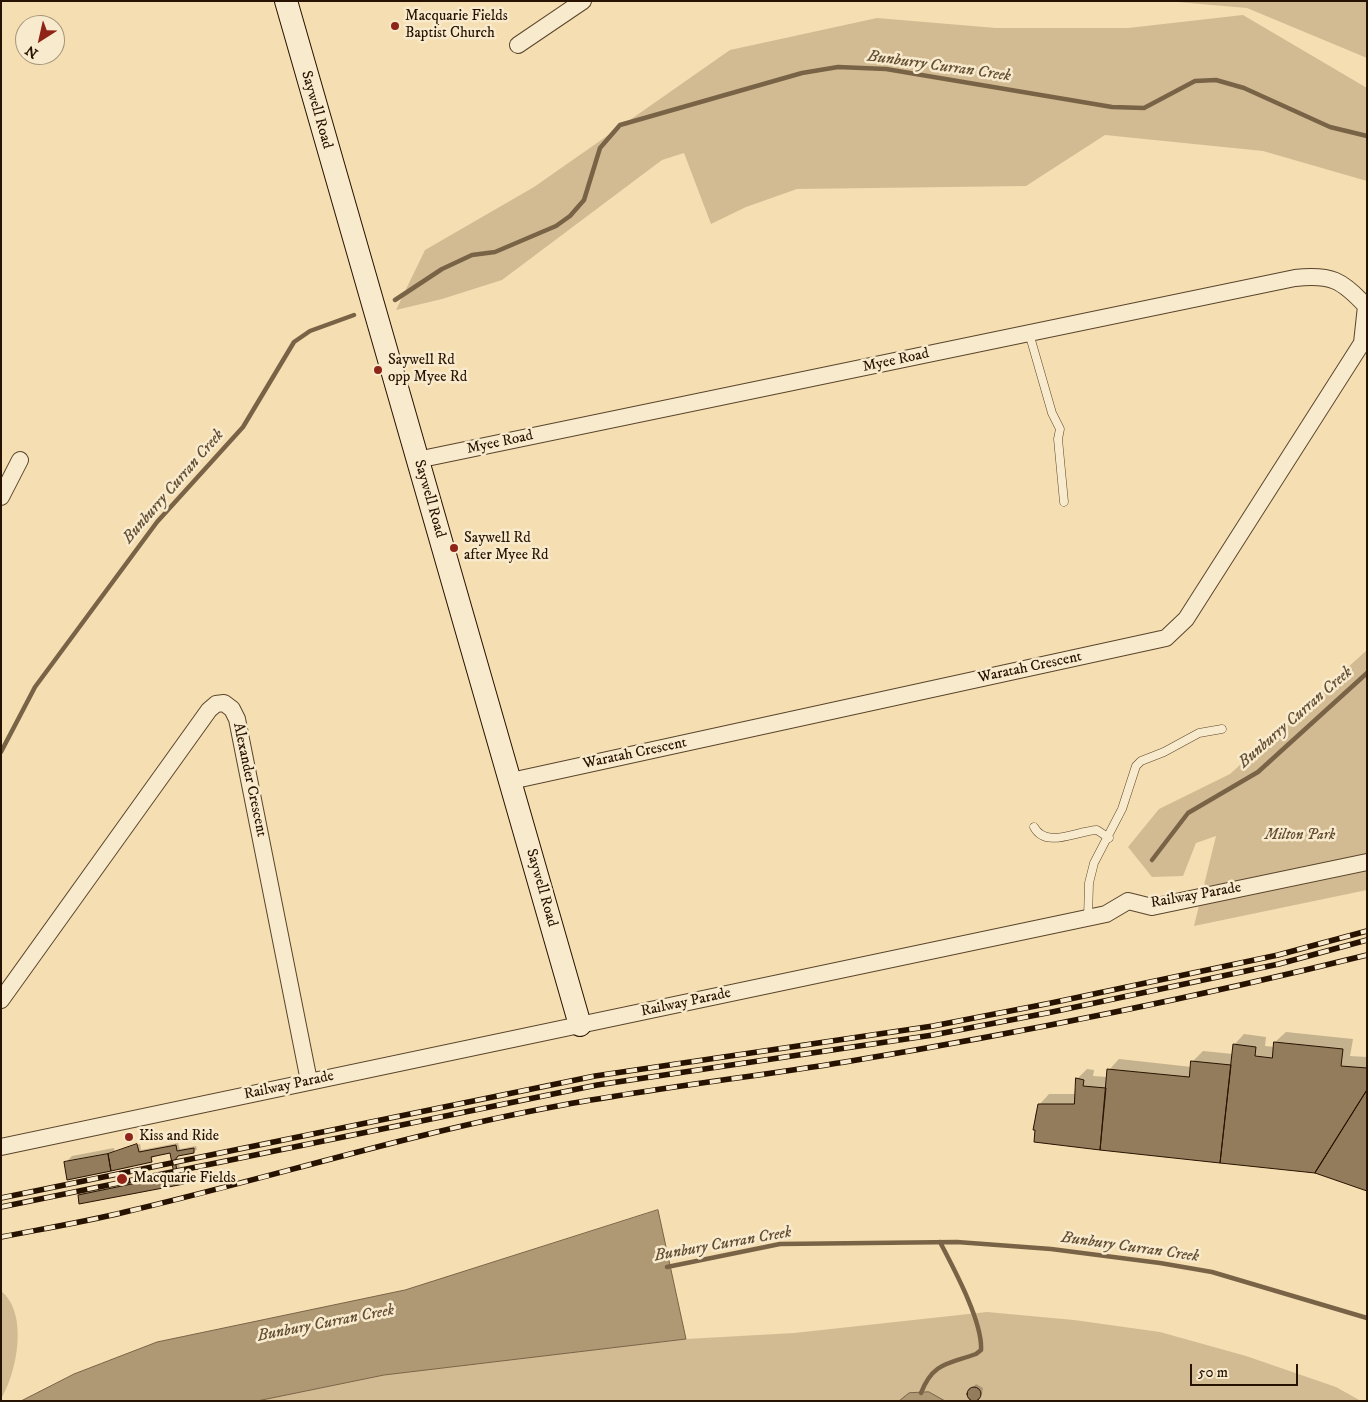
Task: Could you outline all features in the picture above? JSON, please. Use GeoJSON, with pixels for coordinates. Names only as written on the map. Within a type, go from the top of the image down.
{"type":"FeatureCollection","features":[{"type":"Feature","properties":{"kind":"street","name":"Saywell Road"},"geometry":{"type":"LineString","coordinates":[[286,1],[580,1025]]}},
{"type":"Feature","properties":{"kind":"street"},"geometry":{"type":"LineString","coordinates":[[518,45],[583,1]]}},
{"type":"Feature","properties":{"kind":"street","name":"Myee Road"},"geometry":{"type":"LineString","coordinates":[[417,460],[1295,278],[1316,276],[1332,278],[1348,286],[1366,306]]}},
{"type":"Feature","properties":{"kind":"street","name":"Waratah Crescent"},"geometry":{"type":"LineString","coordinates":[[511,781],[1166,638],[1186,619],[1362,343],[1366,306]]}},
{"type":"Feature","properties":{"kind":"street"},"geometry":{"type":"LineString","coordinates":[[1,497],[20,460]]}},
{"type":"Feature","properties":{"kind":"street","name":"Alexander Crescent"},"geometry":{"type":"LineString","coordinates":[[1,1000],[209,710],[216,704],[224,703],[232,709],[237,718],[309,1081]]}},
{"type":"Feature","properties":{"kind":"street","name":"Railway Parade"},"geometry":{"type":"LineString","coordinates":[[1,1146],[1088,918],[1106,914],[1128,901],[1152,907],[1367,862]]}},
{"type":"Feature","properties":{"kind":"lane"},"geometry":{"type":"LineString","coordinates":[[1029,333],[1052,413],[1060,429],[1058,439],[1064,502]]}},
{"type":"Feature","properties":{"kind":"lane"},"geometry":{"type":"LineString","coordinates":[[1088,918],[1089,883],[1094,863],[1109,838],[1122,809],[1131,779],[1141,761],[1164,752],[1199,733],[1222,729]]}},
{"type":"Feature","properties":{"kind":"lane"},"geometry":{"type":"LineString","coordinates":[[1034,827],[1038,834],[1046,838],[1097,830],[1109,838]]}},
{"type":"Feature","properties":{"kind":"green space"},"geometry":{"type":"Polygon","coordinates":[[[1166,1],[1367,1],[1367,58],[1247,8],[1166,1]]]}},
{"type":"Feature","properties":{"kind":"green space"},"geometry":{"type":"Polygon","coordinates":[[[1243,15],[1367,88],[1367,181],[1263,151],[1105,135],[1026,186],[797,189],[746,207],[711,224],[684,153],[662,160],[502,280],[442,299],[396,310],[425,250],[534,187],[730,50],[877,18],[996,28],[1128,28],[1243,15]]]}},
{"type":"Feature","properties":{"kind":"green space","name":"Milton Park"},"geometry":{"type":"Polygon","coordinates":[[[1367,650],[1367,890],[1194,926],[1216,836],[1196,843],[1183,876],[1152,877],[1128,847],[1159,809],[1230,774],[1367,650]]]}},
{"type":"Feature","properties":{"kind":"green space"},"geometry":{"type":"Polygon","coordinates":[[[1,1291],[10,1301],[18,1328],[12,1374],[1,1399],[1,1291]]]}},
{"type":"Feature","properties":{"kind":"green space"},"geometry":{"type":"Polygon","coordinates":[[[987,1312],[1074,1320],[1160,1332],[1246,1356],[1336,1387],[1361,1401],[257,1401],[384,1375],[686,1339],[794,1333],[987,1312]]]}},
{"type":"Feature","properties":{"kind":"water"},"geometry":{"type":"Polygon","coordinates":[[[658,1210],[686,1339],[384,1375],[257,1401],[21,1401],[74,1374],[157,1342],[405,1290],[658,1210]]]}},
{"type":"Feature","properties":{"kind":"water"},"geometry":{"type":"Polygon","coordinates":[[[929,1392],[945,1401],[899,1401],[909,1393],[929,1392]]]}},
{"type":"Feature","properties":{"kind":"building"},"geometry":{"type":"Polygon","coordinates":[[[1274,1042],[1343,1049],[1341,1066],[1367,1068],[1367,1090],[1315,1173],[1220,1163],[1233,1044],[1256,1047],[1255,1056],[1272,1058],[1274,1042]]]}},
{"type":"Feature","properties":{"kind":"building"},"geometry":{"type":"Polygon","coordinates":[[[1191,1061],[1231,1065],[1220,1163],[1100,1150],[1107,1069],[1189,1077],[1191,1061]]]}},
{"type":"Feature","properties":{"kind":"building"},"geometry":{"type":"Polygon","coordinates":[[[1076,1078],[1084,1080],[1083,1086],[1106,1088],[1100,1150],[1034,1142],[1035,1130],[1033,1130],[1038,1104],[1074,1104],[1076,1078]]]}},
{"type":"Feature","properties":{"kind":"building"},"geometry":{"type":"Polygon","coordinates":[[[1367,1090],[1367,1191],[1315,1173],[1367,1090]]]}},
{"type":"Feature","properties":{"kind":"building"},"geometry":{"type":"Polygon","coordinates":[[[137,1144],[139,1152],[176,1145],[177,1151],[194,1148],[194,1153],[178,1156],[175,1160],[177,1171],[181,1173],[184,1184],[79,1204],[78,1195],[156,1179],[157,1183],[175,1179],[170,1153],[151,1157],[152,1162],[111,1171],[108,1154],[137,1144]]]}},
{"type":"Feature","properties":{"kind":"building"},"geometry":{"type":"Polygon","coordinates":[[[108,1154],[111,1171],[67,1180],[64,1162],[108,1154]]]}},
{"type":"Feature","properties":{"kind":"building"},"geometry":{"type":"Polygon","coordinates":[[[974,1387],[979,1389],[981,1394],[979,1399],[974,1401],[969,1399],[967,1394],[969,1389],[974,1387]]]}},
{"type":"Feature","properties":{"kind":"waterway","name":"Bunburry Curran Creek"},"geometry":{"type":"LineString","coordinates":[[395,300],[442,269],[472,255],[495,252],[556,226],[570,216],[584,200],[600,148],[620,125],[802,73],[838,67],[886,69],[1112,107],[1144,108],[1195,81],[1216,80],[1244,88],[1330,127],[1367,136]]}},
{"type":"Feature","properties":{"kind":"waterway","name":"Bunburry Curran Creek"},"geometry":{"type":"LineString","coordinates":[[1,752],[35,687],[157,522],[243,427],[294,342],[310,331],[354,315]]}},
{"type":"Feature","properties":{"kind":"waterway","name":"Bunburry Curran Creek"},"geometry":{"type":"LineString","coordinates":[[1152,860],[1188,813],[1258,772],[1367,673]]}},
{"type":"Feature","properties":{"kind":"waterway"},"geometry":{"type":"LineString","coordinates":[[921,1393],[931,1375],[937,1370],[950,1363],[976,1354],[981,1350],[980,1338],[972,1310],[940,1242]]}},
{"type":"Feature","properties":{"kind":"waterway","name":"Bunbury Curran Creek"},"geometry":{"type":"LineString","coordinates":[[667,1267],[780,1244],[957,1242],[1051,1249],[1160,1263],[1212,1272],[1367,1318]]}},
{"type":"Feature","properties":{"kind":"railway"},"geometry":{"type":"LineString","coordinates":[[1,1198],[595,1076],[933,1026],[1051,1003],[1278,955],[1367,931]]}},
{"type":"Feature","properties":{"kind":"railway"},"geometry":{"type":"LineString","coordinates":[[1,1207],[597,1085],[933,1035],[1052,1012],[1279,964],[1367,940]]}},
{"type":"Feature","properties":{"kind":"railway"},"geometry":{"type":"LineString","coordinates":[[1,1237],[125,1212],[388,1144],[547,1108],[621,1095],[845,1062],[976,1039],[1107,1014],[1367,955]]}},
{"type":"Feature","properties":{"kind":"place","name":"Macquarie Fields Baptist Church"},"geometry":{"type":"Point","coordinates":[395,26]}},
{"type":"Feature","properties":{"kind":"place","name":"Saywell Rd opp Myee Rd"},"geometry":{"type":"Point","coordinates":[378,370]}},
{"type":"Feature","properties":{"kind":"place","name":"Saywell Rd after Myee Rd"},"geometry":{"type":"Point","coordinates":[454,548]}},
{"type":"Feature","properties":{"kind":"place","name":"Kiss and Ride"},"geometry":{"type":"Point","coordinates":[129,1137]}},
{"type":"Feature","properties":{"kind":"place","name":"Macquarie Fields"},"geometry":{"type":"Point","coordinates":[122,1179]}}]}
